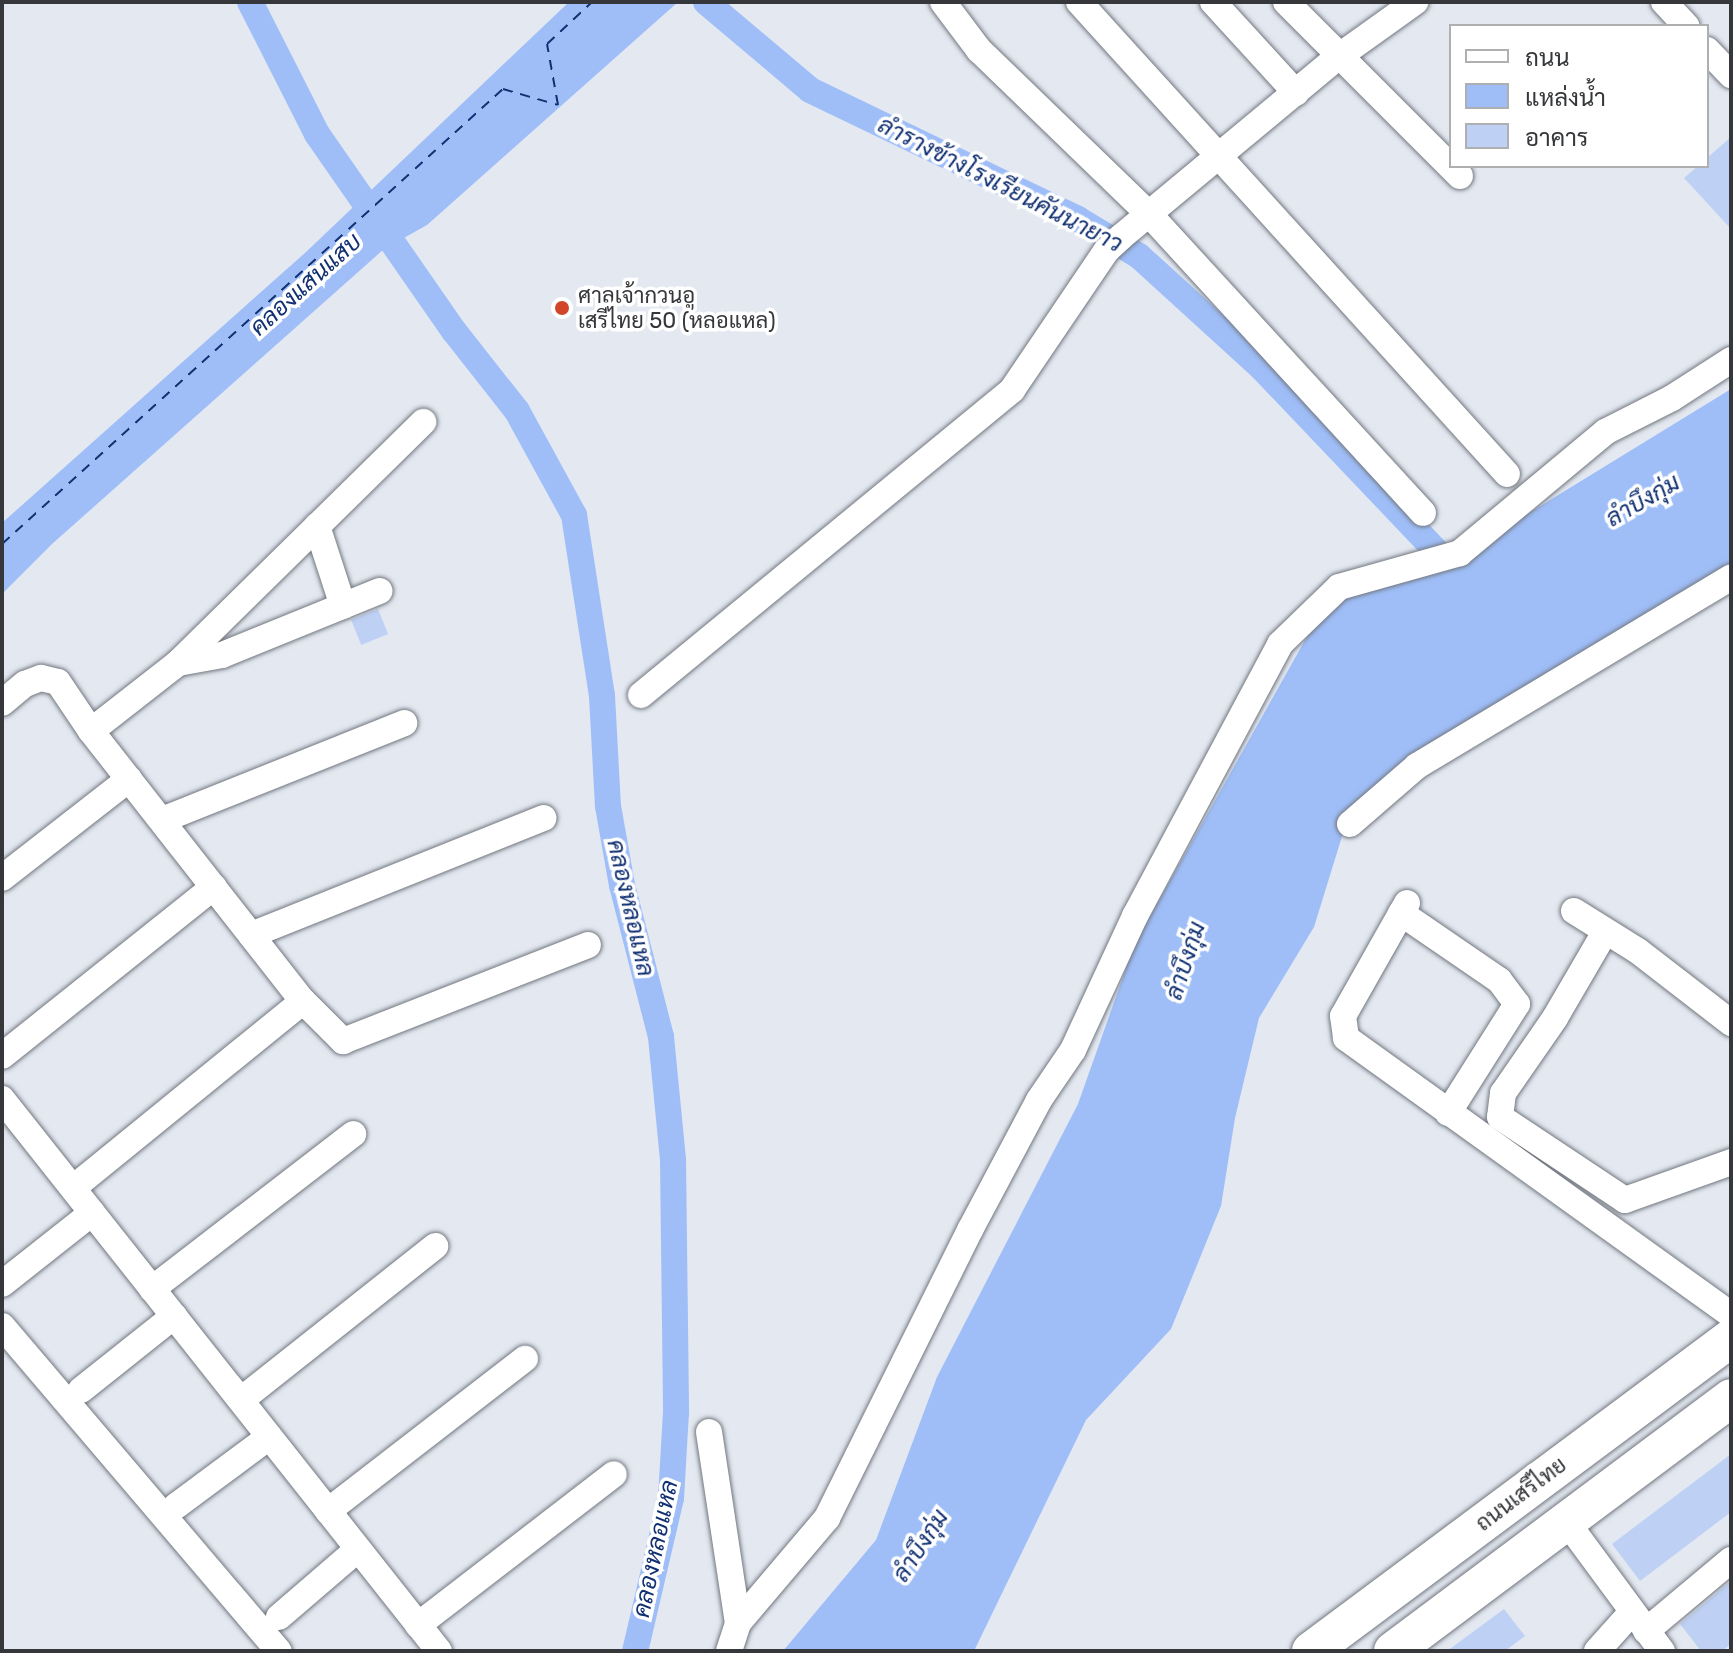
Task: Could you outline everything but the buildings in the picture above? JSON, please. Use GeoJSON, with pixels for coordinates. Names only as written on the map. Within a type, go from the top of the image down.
{"type":"FeatureCollection","features":[{"type":"Feature","properties":{"kind":"main road","name":"ถนนเสรีไทย"},"geometry":{"type":"LineString","coordinates":[[1311,1651],[1731,1338]]}},
{"type":"Feature","properties":{"kind":"main road"},"geometry":{"type":"LineString","coordinates":[[1393,1651],[1731,1398]]}},
{"type":"Feature","properties":{"kind":"street"},"geometry":{"type":"LineString","coordinates":[[943,2],[979,50],[1150,215],[1423,513]]}},
{"type":"Feature","properties":{"kind":"street"},"geometry":{"type":"LineString","coordinates":[[1079,2],[1507,474]]}},
{"type":"Feature","properties":{"kind":"street"},"geometry":{"type":"LineString","coordinates":[[1213,2],[1296,93]]}},
{"type":"Feature","properties":{"kind":"street"},"geometry":{"type":"LineString","coordinates":[[1286,2],[1449,165]]}},
{"type":"Feature","properties":{"kind":"street"},"geometry":{"type":"LineString","coordinates":[[1664,2],[1684,24]]}},
{"type":"Feature","properties":{"kind":"street"},"geometry":{"type":"LineString","coordinates":[[641,695],[1012,390],[1114,244],[1338,57],[1412,3]]}},
{"type":"Feature","properties":{"kind":"street"},"geometry":{"type":"LineString","coordinates":[[1709,52],[1731,75]]}},
{"type":"Feature","properties":{"kind":"street"},"geometry":{"type":"LineString","coordinates":[[1452,168],[1460,176]]}},
{"type":"Feature","properties":{"kind":"street"},"geometry":{"type":"LineString","coordinates":[[729,1651],[738,1623],[827,1518],[970,1230],[1039,1100],[1073,1050],[1135,916],[1280,644],[1339,587],[1460,553],[1605,432],[1731,360]]}},
{"type":"Feature","properties":{"kind":"street"},"geometry":{"type":"LineString","coordinates":[[91,731],[178,663],[423,422]]}},
{"type":"Feature","properties":{"kind":"street"},"geometry":{"type":"LineString","coordinates":[[317,526],[343,606]]}},
{"type":"Feature","properties":{"kind":"street"},"geometry":{"type":"LineString","coordinates":[[1350,824],[1417,766],[1731,577]]}},
{"type":"Feature","properties":{"kind":"street"},"geometry":{"type":"LineString","coordinates":[[178,663],[222,655],[380,591]]}},
{"type":"Feature","properties":{"kind":"street"},"geometry":{"type":"LineString","coordinates":[[2,703],[25,684],[41,678],[58,682],[91,731],[303,1001],[348,1041],[588,945]]}},
{"type":"Feature","properties":{"kind":"street"},"geometry":{"type":"LineString","coordinates":[[162,820],[404,723]]}},
{"type":"Feature","properties":{"kind":"street"},"geometry":{"type":"LineString","coordinates":[[2,878],[129,779]]}},
{"type":"Feature","properties":{"kind":"street"},"geometry":{"type":"LineString","coordinates":[[251,935],[544,818]]}},
{"type":"Feature","properties":{"kind":"street"},"geometry":{"type":"LineString","coordinates":[[2,1056],[214,887]]}},
{"type":"Feature","properties":{"kind":"street"},"geometry":{"type":"LineString","coordinates":[[1448,1113],[1517,1004],[1499,980],[1404,908],[1343,1016],[1342,1029],[1351,1043],[1448,1113],[1731,1315]]}},
{"type":"Feature","properties":{"kind":"street"},"geometry":{"type":"LineString","coordinates":[[1574,911],[1731,1023]]}},
{"type":"Feature","properties":{"kind":"street"},"geometry":{"type":"LineString","coordinates":[[1605,932],[1503,1093],[1500,1117],[1625,1200],[1731,1162]]}},
{"type":"Feature","properties":{"kind":"street"},"geometry":{"type":"LineString","coordinates":[[73,1188],[303,1001]]}},
{"type":"Feature","properties":{"kind":"street"},"geometry":{"type":"LineString","coordinates":[[3,1103],[439,1651]]}},
{"type":"Feature","properties":{"kind":"street"},"geometry":{"type":"LineString","coordinates":[[152,1289],[353,1134]]}},
{"type":"Feature","properties":{"kind":"street"},"geometry":{"type":"LineString","coordinates":[[2,1284],[92,1213]]}},
{"type":"Feature","properties":{"kind":"street"},"geometry":{"type":"LineString","coordinates":[[241,1400],[435,1246]]}},
{"type":"Feature","properties":{"kind":"street"},"geometry":{"type":"LineString","coordinates":[[81,1390],[174,1316]]}},
{"type":"Feature","properties":{"kind":"street"},"geometry":{"type":"LineString","coordinates":[[2,1326],[279,1651]]}},
{"type":"Feature","properties":{"kind":"street"},"geometry":{"type":"LineString","coordinates":[[328,1511],[525,1359]]}},
{"type":"Feature","properties":{"kind":"street"},"geometry":{"type":"LineString","coordinates":[[709,1432],[738,1623]]}},
{"type":"Feature","properties":{"kind":"street"},"geometry":{"type":"LineString","coordinates":[[176,1506],[269,1437]]}},
{"type":"Feature","properties":{"kind":"street"},"geometry":{"type":"LineString","coordinates":[[418,1625],[614,1474]]}},
{"type":"Feature","properties":{"kind":"street"},"geometry":{"type":"LineString","coordinates":[[1566,1521],[1647,1631]]}},
{"type":"Feature","properties":{"kind":"street"},"geometry":{"type":"LineString","coordinates":[[279,1617],[358,1549]]}},
{"type":"Feature","properties":{"kind":"street"},"geometry":{"type":"LineString","coordinates":[[1597,1651],[1647,1631],[1731,1560]]}},
{"type":"Feature","properties":{"kind":"water","name":"คลองแสนแสบ"},"geometry":{"type":"Polygon","coordinates":[[[569,2],[678,2],[427,225],[384,249],[52,544],[2,594],[2,523],[306,252],[569,2]]]}},
{"type":"Feature","properties":{"kind":"water","name":"ลำบึงกุ่ม"},"geometry":{"type":"Polygon","coordinates":[[[1731,389],[1731,569],[1348,817],[1314,927],[1259,1018],[1235,1118],[1221,1206],[1171,1329],[1086,1420],[974,1651],[783,1651],[876,1540],[937,1377],[1078,1104],[1135,943],[1331,594],[1480,543],[1731,389]]]}},
{"type":"Feature","properties":{"kind":"waterway","name":"คลองหลอแหล"},"geometry":{"type":"LineString","coordinates":[[250,2],[317,134],[454,331],[517,411],[574,515],[602,696],[608,806],[622,885],[661,1037],[673,1160],[676,1412],[671,1498],[635,1651]]}},
{"type":"Feature","properties":{"kind":"waterway","name":"ลำรางข้างโรงเรียนคันนายาว"},"geometry":{"type":"LineString","coordinates":[[706,2],[810,90],[1078,219],[1139,256],[1261,367],[1457,573]]}},
{"type":"Feature","properties":{"kind":"ferry route"},"geometry":{"type":"LineString","coordinates":[[2,544],[503,89],[558,105],[547,44],[592,2]]}},
{"type":"Feature","properties":{"kind":"place","name":"ศาลเจ้ากวนอู เสรีไทย 50 (หลอแหล)"},"geometry":{"type":"Point","coordinates":[562,308]}}]}
